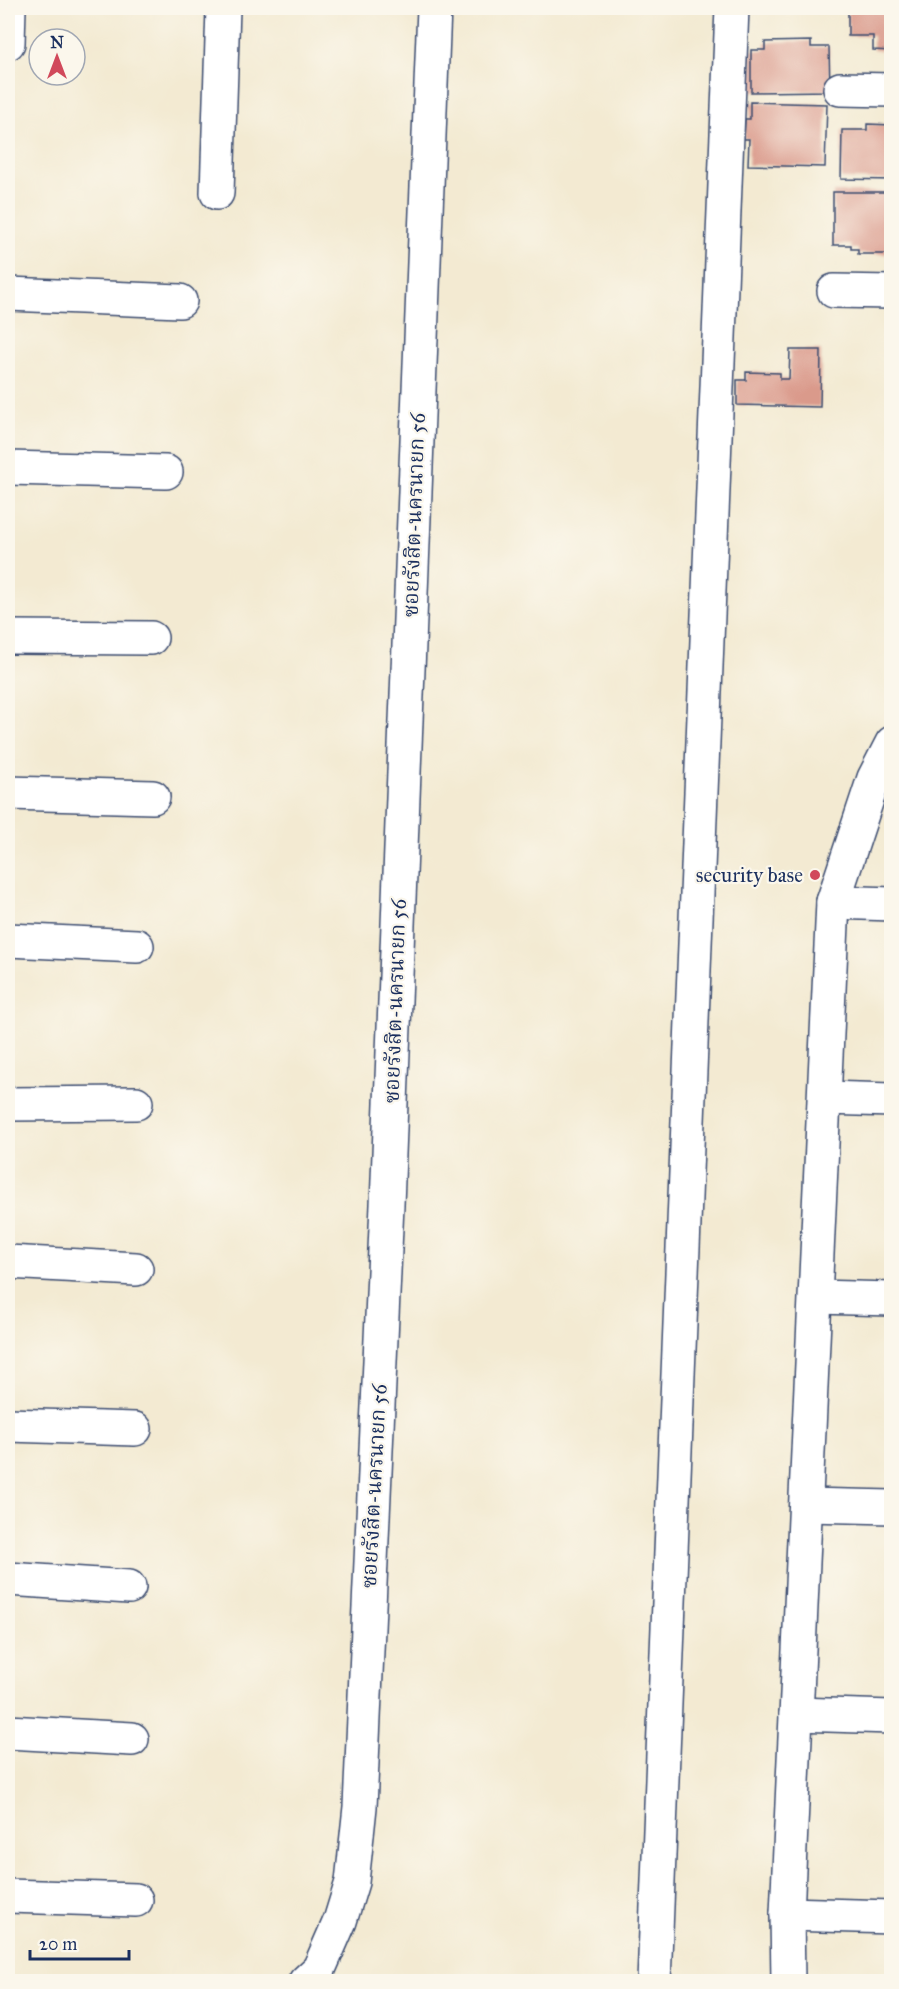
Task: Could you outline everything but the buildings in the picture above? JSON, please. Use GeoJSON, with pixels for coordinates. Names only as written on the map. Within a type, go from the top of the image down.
{"type":"FeatureCollection","features":[{"type":"Feature","properties":{"kind":"street"},"geometry":{"type":"LineString","coordinates":[[8,43],[9,8]]}},
{"type":"Feature","properties":{"kind":"street"},"geometry":{"type":"LineString","coordinates":[[217,193],[223,8]]}},
{"type":"Feature","properties":{"kind":"street","name":"ซอยรังสิต-นครนายก 56"},"geometry":{"type":"LineString","coordinates":[[305,1982],[319,1969],[340,1921],[352,1882],[360,1807],[387,1205],[434,8]]}},
{"type":"Feature","properties":{"kind":"street"},"geometry":{"type":"LineString","coordinates":[[654,1982],[732,8]]}},
{"type":"Feature","properties":{"kind":"street"},"geometry":{"type":"LineString","coordinates":[[840,89],[891,90]]}},
{"type":"Feature","properties":{"kind":"street"},"geometry":{"type":"LineString","coordinates":[[834,291],[891,292]]}},
{"type":"Feature","properties":{"kind":"street"},"geometry":{"type":"LineString","coordinates":[[8,294],[180,301]]}},
{"type":"Feature","properties":{"kind":"street"},"geometry":{"type":"LineString","coordinates":[[8,468],[166,472]]}},
{"type":"Feature","properties":{"kind":"street"},"geometry":{"type":"LineString","coordinates":[[8,637],[151,638]]}},
{"type":"Feature","properties":{"kind":"street"},"geometry":{"type":"LineString","coordinates":[[788,1982],[787,1914],[833,902],[874,778],[891,743]]}},
{"type":"Feature","properties":{"kind":"street"},"geometry":{"type":"LineString","coordinates":[[8,793],[153,797]]}},
{"type":"Feature","properties":{"kind":"street"},"geometry":{"type":"LineString","coordinates":[[833,902],[891,903]]}},
{"type":"Feature","properties":{"kind":"street"},"geometry":{"type":"LineString","coordinates":[[8,940],[137,946]]}},
{"type":"Feature","properties":{"kind":"street"},"geometry":{"type":"LineString","coordinates":[[825,1098],[891,1100]]}},
{"type":"Feature","properties":{"kind":"street"},"geometry":{"type":"LineString","coordinates":[[8,1104],[136,1103]]}},
{"type":"Feature","properties":{"kind":"street"},"geometry":{"type":"LineString","coordinates":[[8,1262],[136,1269]]}},
{"type":"Feature","properties":{"kind":"street"},"geometry":{"type":"LineString","coordinates":[[816,1297],[891,1299]]}},
{"type":"Feature","properties":{"kind":"street"},"geometry":{"type":"LineString","coordinates":[[8,1425],[135,1429]]}},
{"type":"Feature","properties":{"kind":"street"},"geometry":{"type":"LineString","coordinates":[[806,1505],[891,1507]]}},
{"type":"Feature","properties":{"kind":"street"},"geometry":{"type":"LineString","coordinates":[[8,1579],[129,1587]]}},
{"type":"Feature","properties":{"kind":"street"},"geometry":{"type":"LineString","coordinates":[[796,1714],[891,1717]]}},
{"type":"Feature","properties":{"kind":"street"},"geometry":{"type":"LineString","coordinates":[[8,1732],[132,1739]]}},
{"type":"Feature","properties":{"kind":"street"},"geometry":{"type":"LineString","coordinates":[[8,1896],[136,1900]]}},
{"type":"Feature","properties":{"kind":"street"},"geometry":{"type":"LineString","coordinates":[[787,1914],[891,1917]]}},
{"type":"Feature","properties":{"kind":"place","name":"security base"},"geometry":{"type":"Point","coordinates":[815,875]}}]}
